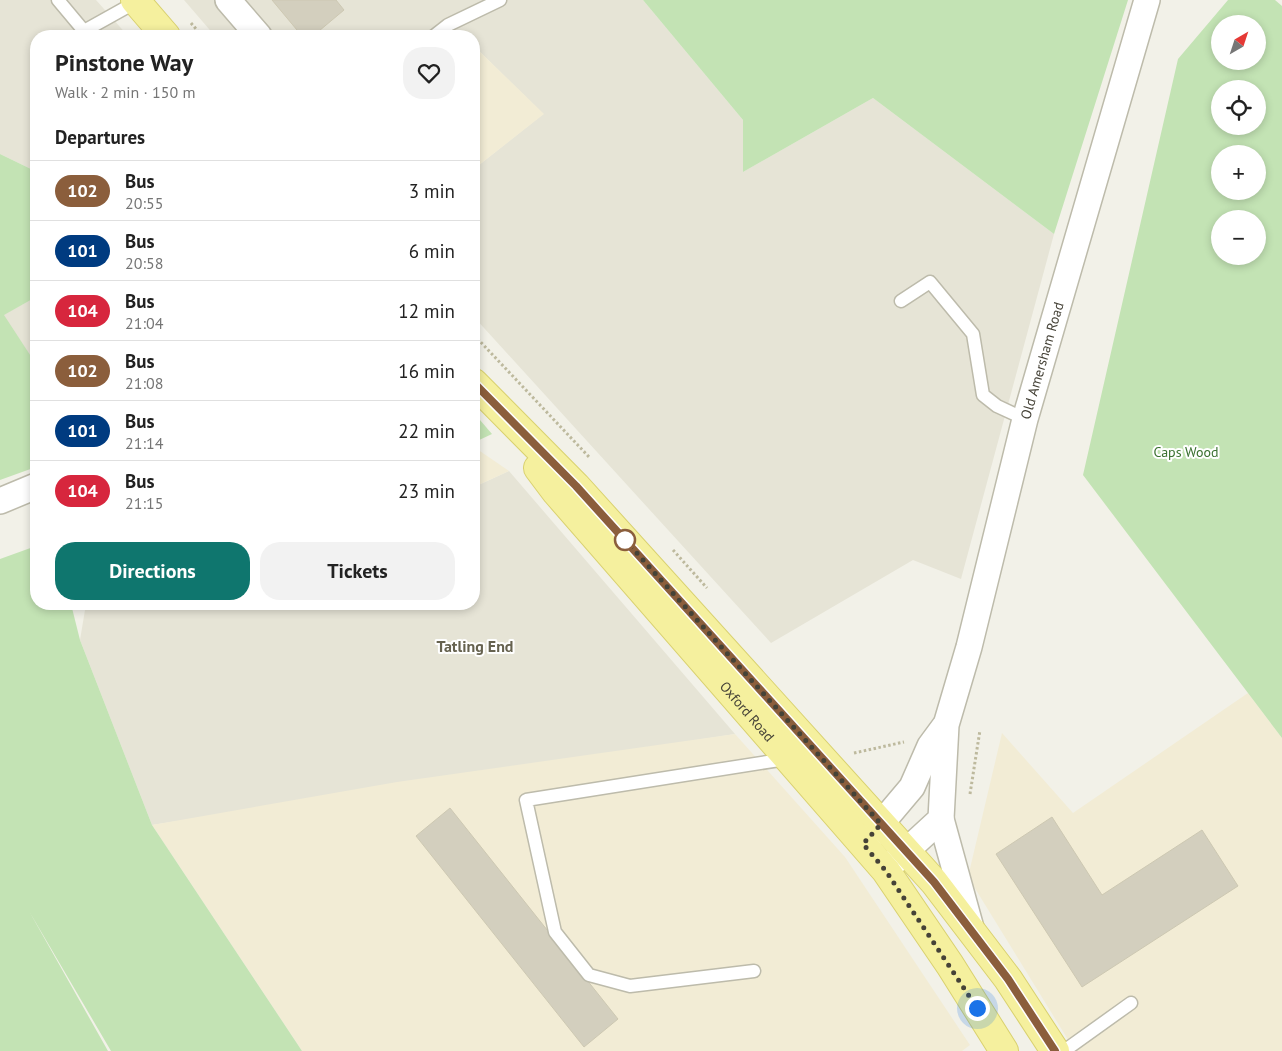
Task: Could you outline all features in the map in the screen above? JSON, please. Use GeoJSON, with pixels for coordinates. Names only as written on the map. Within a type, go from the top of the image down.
{"type":"FeatureCollection","features":[{"type":"Feature","properties":{"kind":"main road"},"geometry":{"type":"LineString","coordinates":[[135,1],[161,30]]}},
{"type":"Feature","properties":{"kind":"main road"},"geometry":{"type":"LineString","coordinates":[[480,389],[576,486],[934,882],[1008,979],[1055,1051]]}},
{"type":"Feature","properties":{"kind":"main road","name":"Oxford Road"},"geometry":{"type":"LineString","coordinates":[[480,391],[556,492],[786,759],[886,871],[950,964],[1004,1051]]}},
{"type":"Feature","properties":{"kind":"street"},"geometry":{"type":"LineString","coordinates":[[228,0],[254,30]]}},
{"type":"Feature","properties":{"kind":"street","name":"Old Amersham Road"},"geometry":{"type":"LineString","coordinates":[[972,932],[941,820],[946,725],[969,647],[1025,419],[1148,0]]}},
{"type":"Feature","properties":{"kind":"street"},"geometry":{"type":"LineString","coordinates":[[0,501],[30,488]]}},
{"type":"Feature","properties":{"kind":"street","name":"Old Amersham Road"},"geometry":{"type":"LineString","coordinates":[[863,844],[912,786],[930,746],[946,725]]}},
{"type":"Feature","properties":{"kind":"street"},"geometry":{"type":"LineString","coordinates":[[886,871],[905,851],[941,820]]}},
{"type":"Feature","properties":{"kind":"lane"},"geometry":{"type":"LineString","coordinates":[[58,0],[83,30]]}},
{"type":"Feature","properties":{"kind":"lane"},"geometry":{"type":"LineString","coordinates":[[442,30],[448,25],[500,0]]}},
{"type":"Feature","properties":{"kind":"lane"},"geometry":{"type":"LineString","coordinates":[[86,30],[135,1]]}},
{"type":"Feature","properties":{"kind":"lane"},"geometry":{"type":"LineString","coordinates":[[901,301],[930,282],[973,334],[983,395],[997,406],[1025,419]]}},
{"type":"Feature","properties":{"kind":"lane"},"geometry":{"type":"LineString","coordinates":[[754,971],[630,986],[589,975],[555,932],[526,800],[786,759]]}},
{"type":"Feature","properties":{"kind":"lane"},"geometry":{"type":"LineString","coordinates":[[1064,1051],[1131,1004]]}},
{"type":"Feature","properties":{"kind":"path"},"geometry":{"type":"LineString","coordinates":[[480,341],[593,462]]}},
{"type":"Feature","properties":{"kind":"path"},"geometry":{"type":"LineString","coordinates":[[669,545],[714,596]]}},
{"type":"Feature","properties":{"kind":"path"},"geometry":{"type":"LineString","coordinates":[[969,802],[980,730]]}},
{"type":"Feature","properties":{"kind":"path"},"geometry":{"type":"LineString","coordinates":[[844,755],[912,741],[930,746]]}},
{"type":"Feature","properties":{"kind":"shaded area"},"geometry":{"type":"Polygon","coordinates":[[[0,0],[96,0],[123,30],[30,30],[30,169],[0,154],[0,0]]]}},
{"type":"Feature","properties":{"kind":"shaded area"},"geometry":{"type":"Polygon","coordinates":[[[184,0],[643,0],[743,120],[743,172],[873,98],[1054,234],[961,579],[913,560],[771,643],[480,324],[480,164],[543,114],[480,52],[480,30],[210,30],[184,0]]]}},
{"type":"Feature","properties":{"kind":"shaded area"},"geometry":{"type":"Polygon","coordinates":[[[480,52],[544,114],[480,164],[480,52]]]}},
{"type":"Feature","properties":{"kind":"shaded area"},"geometry":{"type":"Polygon","coordinates":[[[30,300],[30,355],[3,315],[30,300]]]}},
{"type":"Feature","properties":{"kind":"shaded area"},"geometry":{"type":"Polygon","coordinates":[[[480,451],[509,471],[480,484],[480,451]]]}},
{"type":"Feature","properties":{"kind":"shaded area"},"geometry":{"type":"Polygon","coordinates":[[[509,471],[735,734],[152,825],[80,640],[85,610],[480,610],[480,484],[509,471]]]}},
{"type":"Feature","properties":{"kind":"shaded area"},"geometry":{"type":"Polygon","coordinates":[[[1248,693],[1282,738],[1282,1051],[1075,1051],[968,877],[1002,733],[1073,813],[1248,693]]]}},
{"type":"Feature","properties":{"kind":"shaded area"},"geometry":{"type":"Polygon","coordinates":[[[735,734],[845,857],[970,1045],[962,1051],[302,1051],[152,825],[397,782],[735,734]]]}},
{"type":"Feature","properties":{"kind":"green space"},"geometry":{"type":"Polygon","coordinates":[[[643,0],[1128,0],[1054,234],[873,98],[743,172],[743,120],[643,0]]]}},
{"type":"Feature","properties":{"kind":"green space","name":"Caps Wood"},"geometry":{"type":"Polygon","coordinates":[[[1228,0],[1275,0],[1282,6],[1282,738],[1083,475],[1178,59],[1211,20],[1211,70],[1266,70],[1266,15],[1215,15],[1228,0]]]}},
{"type":"Feature","properties":{"kind":"green space"},"geometry":{"type":"Polygon","coordinates":[[[0,154],[30,169],[30,300],[4,315],[30,355],[30,469],[0,480],[0,154]]]}},
{"type":"Feature","properties":{"kind":"green space"},"geometry":{"type":"Polygon","coordinates":[[[480,420],[492,434],[480,440],[480,420]]]}},
{"type":"Feature","properties":{"kind":"green space"},"geometry":{"type":"Polygon","coordinates":[[[30,548],[30,610],[72,610],[80,640],[152,825],[302,1051],[111,1051],[29,911],[108,1051],[0,1051],[0,559],[30,548]]]}},
{"type":"Feature","properties":{"kind":"building"},"geometry":{"type":"Polygon","coordinates":[[[272,0],[336,0],[344,10],[320,30],[297,30],[272,0]]]}},
{"type":"Feature","properties":{"kind":"building"},"geometry":{"type":"Polygon","coordinates":[[[450,808],[618,1019],[584,1047],[416,836],[450,808]]]}},
{"type":"Feature","properties":{"kind":"building"},"geometry":{"type":"Polygon","coordinates":[[[1052,817],[1102,895],[1202,830],[1238,886],[1082,987],[996,854],[1052,817]]]}},
{"type":"Feature","properties":{"kind":"bus line","name":"102"},"geometry":{"type":"LineString","coordinates":[[480,389],[576,486],[934,882],[1008,979],[1055,1051]]}},
{"type":"Feature","properties":{"kind":"district","name":"Tatling End"},"geometry":{"type":"Point","coordinates":[475,646]}},
{"type":"Feature","properties":{"kind":"route"},"geometry":{"type":"LineString","coordinates":[[625,540],[881,824],[863,844],[886,871],[950,964],[977,1008]]}}]}
